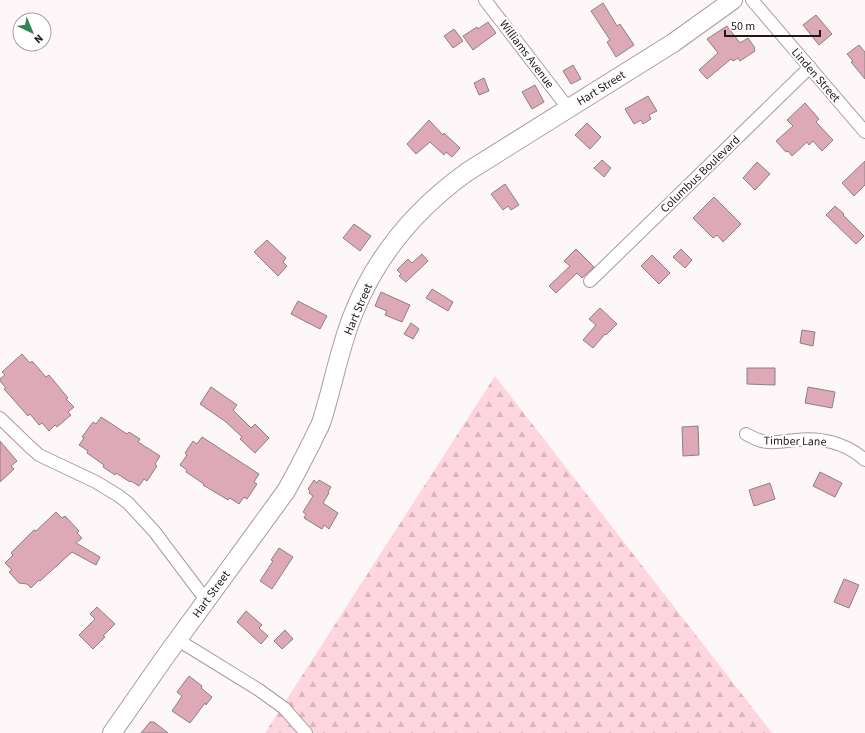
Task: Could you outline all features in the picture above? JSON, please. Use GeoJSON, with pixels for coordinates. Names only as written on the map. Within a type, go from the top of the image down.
{"type":"FeatureCollection","features":[{"type":"Feature","properties":{"kind":"main road","name":"Hart Street"},"geometry":{"type":"LineString","coordinates":[[112,733],[206,600],[286,491],[299,469],[320,424],[353,313],[378,267],[400,234],[425,206],[451,183],[673,43],[733,0]]}},
{"type":"Feature","properties":{"kind":"street","name":"Williams Avenue"},"geometry":{"type":"LineString","coordinates":[[485,0],[568,108]]}},
{"type":"Feature","properties":{"kind":"street","name":"Linden Street"},"geometry":{"type":"LineString","coordinates":[[752,0],[865,132]]}},
{"type":"Feature","properties":{"kind":"street","name":"Columbus Boulevard"},"geometry":{"type":"LineString","coordinates":[[590,281],[810,67]]}},
{"type":"Feature","properties":{"kind":"street"},"geometry":{"type":"LineString","coordinates":[[0,418],[39,455],[102,485],[128,503],[154,531],[206,600]]}},
{"type":"Feature","properties":{"kind":"street","name":"Timber Lane"},"geometry":{"type":"LineString","coordinates":[[746,434],[759,441],[769,443],[802,439],[831,442],[848,448],[865,460]]}},
{"type":"Feature","properties":{"kind":"street"},"geometry":{"type":"LineString","coordinates":[[178,640],[284,708],[306,733]]}},
{"type":"Feature","properties":{"kind":"green space"},"geometry":{"type":"Polygon","coordinates":[[[495,376],[772,733],[265,733],[495,376]]]}},
{"type":"Feature","properties":{"kind":"building"},"geometry":{"type":"Polygon","coordinates":[[[603,3],[617,26],[620,24],[634,45],[616,57],[607,42],[610,40],[591,11],[603,3]]]}},
{"type":"Feature","properties":{"kind":"building"},"geometry":{"type":"Polygon","coordinates":[[[816,15],[832,34],[819,45],[803,25],[816,15]]]}},
{"type":"Feature","properties":{"kind":"building"},"geometry":{"type":"Polygon","coordinates":[[[488,22],[496,33],[473,50],[463,36],[477,27],[478,29],[488,22]]]}},
{"type":"Feature","properties":{"kind":"building"},"geometry":{"type":"Polygon","coordinates":[[[727,26],[740,43],[748,38],[755,48],[755,51],[740,61],[738,58],[733,61],[731,59],[707,79],[699,70],[718,53],[707,39],[727,26]]]}},
{"type":"Feature","properties":{"kind":"building"},"geometry":{"type":"Polygon","coordinates":[[[454,29],[463,41],[453,48],[444,36],[454,29]]]}},
{"type":"Feature","properties":{"kind":"building"},"geometry":{"type":"Polygon","coordinates":[[[859,45],[865,52],[865,79],[851,62],[853,61],[847,54],[859,45]]]}},
{"type":"Feature","properties":{"kind":"building"},"geometry":{"type":"Polygon","coordinates":[[[573,65],[581,79],[571,84],[563,71],[573,65]]]}},
{"type":"Feature","properties":{"kind":"building"},"geometry":{"type":"Polygon","coordinates":[[[484,78],[489,91],[479,95],[474,83],[484,78]]]}},
{"type":"Feature","properties":{"kind":"building"},"geometry":{"type":"Polygon","coordinates":[[[535,85],[544,102],[532,109],[522,92],[535,85]]]}},
{"type":"Feature","properties":{"kind":"building"},"geometry":{"type":"Polygon","coordinates":[[[648,96],[657,111],[649,115],[651,119],[643,124],[641,120],[634,124],[625,109],[648,96]]]}},
{"type":"Feature","properties":{"kind":"building"},"geometry":{"type":"Polygon","coordinates":[[[805,103],[819,119],[816,122],[833,140],[822,151],[813,141],[809,145],[807,142],[792,156],[776,141],[793,126],[787,120],[805,103]]]}},
{"type":"Feature","properties":{"kind":"building"},"geometry":{"type":"Polygon","coordinates":[[[429,120],[443,135],[444,133],[460,148],[452,157],[446,152],[444,155],[430,142],[416,154],[407,144],[429,120]]]}},
{"type":"Feature","properties":{"kind":"building"},"geometry":{"type":"Polygon","coordinates":[[[587,123],[601,137],[590,149],[575,135],[587,123]]]}},
{"type":"Feature","properties":{"kind":"building"},"geometry":{"type":"Polygon","coordinates":[[[602,160],[611,168],[604,177],[594,168],[602,160]]]}},
{"type":"Feature","properties":{"kind":"building"},"geometry":{"type":"Polygon","coordinates":[[[865,161],[865,185],[854,196],[842,183],[865,161]]]}},
{"type":"Feature","properties":{"kind":"building"},"geometry":{"type":"Polygon","coordinates":[[[757,162],[770,174],[755,190],[743,178],[757,162]]]}},
{"type":"Feature","properties":{"kind":"building"},"geometry":{"type":"Polygon","coordinates":[[[505,184],[519,205],[511,210],[508,206],[503,210],[491,194],[505,184]]]}},
{"type":"Feature","properties":{"kind":"building"},"geometry":{"type":"Polygon","coordinates":[[[714,197],[741,224],[723,242],[717,235],[713,238],[693,218],[714,197]]]}},
{"type":"Feature","properties":{"kind":"building"},"geometry":{"type":"Polygon","coordinates":[[[835,206],[864,236],[856,244],[826,215],[835,206]]]}},
{"type":"Feature","properties":{"kind":"building"},"geometry":{"type":"Polygon","coordinates":[[[354,224],[371,236],[360,251],[343,238],[354,224]]]}},
{"type":"Feature","properties":{"kind":"building"},"geometry":{"type":"Polygon","coordinates":[[[267,240],[286,258],[283,262],[287,266],[278,276],[254,252],[267,240]]]}},
{"type":"Feature","properties":{"kind":"building"},"geometry":{"type":"Polygon","coordinates":[[[576,249],[594,267],[582,278],[577,273],[556,293],[549,286],[570,266],[564,261],[576,249]]]}},
{"type":"Feature","properties":{"kind":"building"},"geometry":{"type":"Polygon","coordinates":[[[681,249],[692,260],[685,268],[673,257],[681,249]]]}},
{"type":"Feature","properties":{"kind":"building"},"geometry":{"type":"Polygon","coordinates":[[[422,254],[428,261],[406,282],[399,276],[401,274],[397,270],[408,259],[412,263],[422,254]]]}},
{"type":"Feature","properties":{"kind":"building"},"geometry":{"type":"Polygon","coordinates":[[[652,255],[670,273],[659,284],[641,266],[652,255]]]}},
{"type":"Feature","properties":{"kind":"building"},"geometry":{"type":"Polygon","coordinates":[[[432,289],[453,302],[448,311],[426,298],[432,289]]]}},
{"type":"Feature","properties":{"kind":"building"},"geometry":{"type":"Polygon","coordinates":[[[381,292],[410,305],[402,322],[385,315],[387,311],[375,306],[381,292]]]}},
{"type":"Feature","properties":{"kind":"building"},"geometry":{"type":"Polygon","coordinates":[[[298,301],[327,316],[320,329],[291,314],[298,301]]]}},
{"type":"Feature","properties":{"kind":"building"},"geometry":{"type":"Polygon","coordinates":[[[600,308],[617,324],[606,335],[605,334],[593,348],[583,340],[596,325],[589,319],[600,308]]]}},
{"type":"Feature","properties":{"kind":"building"},"geometry":{"type":"Polygon","coordinates":[[[411,323],[419,329],[413,339],[404,334],[411,323]]]}},
{"type":"Feature","properties":{"kind":"building"},"geometry":{"type":"Polygon","coordinates":[[[802,330],[815,332],[813,346],[800,343],[802,330]]]}},
{"type":"Feature","properties":{"kind":"building"},"geometry":{"type":"Polygon","coordinates":[[[22,354],[30,363],[32,361],[46,377],[49,375],[68,398],[66,399],[74,407],[68,412],[71,415],[57,427],[55,425],[49,431],[42,423],[39,425],[30,414],[28,416],[4,389],[6,388],[0,381],[0,379],[5,375],[2,372],[22,354]]]}},
{"type":"Feature","properties":{"kind":"building"},"geometry":{"type":"Polygon","coordinates":[[[747,368],[775,368],[775,385],[747,384],[747,368]]]}},
{"type":"Feature","properties":{"kind":"building"},"geometry":{"type":"Polygon","coordinates":[[[211,387],[237,405],[233,410],[251,428],[255,424],[269,438],[255,453],[240,439],[242,437],[226,422],[200,404],[211,387]]]}},
{"type":"Feature","properties":{"kind":"building"},"geometry":{"type":"Polygon","coordinates":[[[808,387],[835,392],[832,408],[805,403],[808,387]]]}},
{"type":"Feature","properties":{"kind":"building"},"geometry":{"type":"Polygon","coordinates":[[[101,417],[127,434],[129,432],[140,439],[138,442],[160,456],[155,464],[157,466],[147,481],[144,479],[139,486],[116,473],[115,475],[103,467],[104,465],[87,453],[88,451],[79,445],[84,438],[82,437],[93,422],[96,424],[101,417]]]}},
{"type":"Feature","properties":{"kind":"building"},"geometry":{"type":"Polygon","coordinates":[[[698,426],[699,455],[683,456],[682,427],[698,426]]]}},
{"type":"Feature","properties":{"kind":"building"},"geometry":{"type":"Polygon","coordinates":[[[202,437],[259,474],[254,482],[257,484],[247,499],[244,497],[239,504],[230,498],[228,500],[203,485],[204,484],[186,472],[187,470],[180,465],[187,455],[185,453],[193,441],[197,444],[202,437]]]}},
{"type":"Feature","properties":{"kind":"building"},"geometry":{"type":"Polygon","coordinates":[[[0,441],[17,461],[11,466],[14,469],[0,482],[0,441]]]}},
{"type":"Feature","properties":{"kind":"building"},"geometry":{"type":"Polygon","coordinates":[[[820,472],[842,483],[835,497],[813,486],[820,472]]]}},
{"type":"Feature","properties":{"kind":"building"},"geometry":{"type":"Polygon","coordinates":[[[314,480],[317,483],[319,480],[331,487],[323,503],[338,513],[329,529],[324,525],[322,529],[304,518],[306,514],[303,512],[313,496],[309,493],[310,491],[308,489],[314,480]]]}},
{"type":"Feature","properties":{"kind":"building"},"geometry":{"type":"Polygon","coordinates":[[[770,483],[775,499],[754,506],[749,490],[770,483]]]}},
{"type":"Feature","properties":{"kind":"building"},"geometry":{"type":"Polygon","coordinates":[[[56,512],[62,518],[65,516],[79,531],[77,533],[82,538],[76,543],[100,557],[96,565],[72,552],[31,588],[27,584],[19,583],[9,572],[12,570],[5,563],[13,555],[11,553],[34,530],[36,531],[56,512]]]}},
{"type":"Feature","properties":{"kind":"building"},"geometry":{"type":"Polygon","coordinates":[[[279,548],[293,557],[272,589],[260,581],[273,561],[271,560],[279,548]]]}},
{"type":"Feature","properties":{"kind":"building"},"geometry":{"type":"Polygon","coordinates":[[[844,579],[859,585],[849,608],[834,602],[844,579]]]}},
{"type":"Feature","properties":{"kind":"building"},"geometry":{"type":"Polygon","coordinates":[[[97,607],[115,624],[93,649],[79,635],[95,619],[90,614],[97,607]]]}},
{"type":"Feature","properties":{"kind":"building"},"geometry":{"type":"Polygon","coordinates":[[[246,611],[262,625],[259,628],[268,636],[261,644],[237,622],[246,611]]]}},
{"type":"Feature","properties":{"kind":"building"},"geometry":{"type":"Polygon","coordinates":[[[285,630],[293,639],[282,649],[274,641],[285,630]]]}},
{"type":"Feature","properties":{"kind":"building"},"geometry":{"type":"Polygon","coordinates":[[[189,676],[202,686],[201,688],[212,697],[206,705],[205,703],[190,723],[172,711],[182,696],[177,692],[189,676]]]}},
{"type":"Feature","properties":{"kind":"building"},"geometry":{"type":"Polygon","coordinates":[[[150,722],[154,722],[168,733],[141,733],[150,722]]]}}]}
